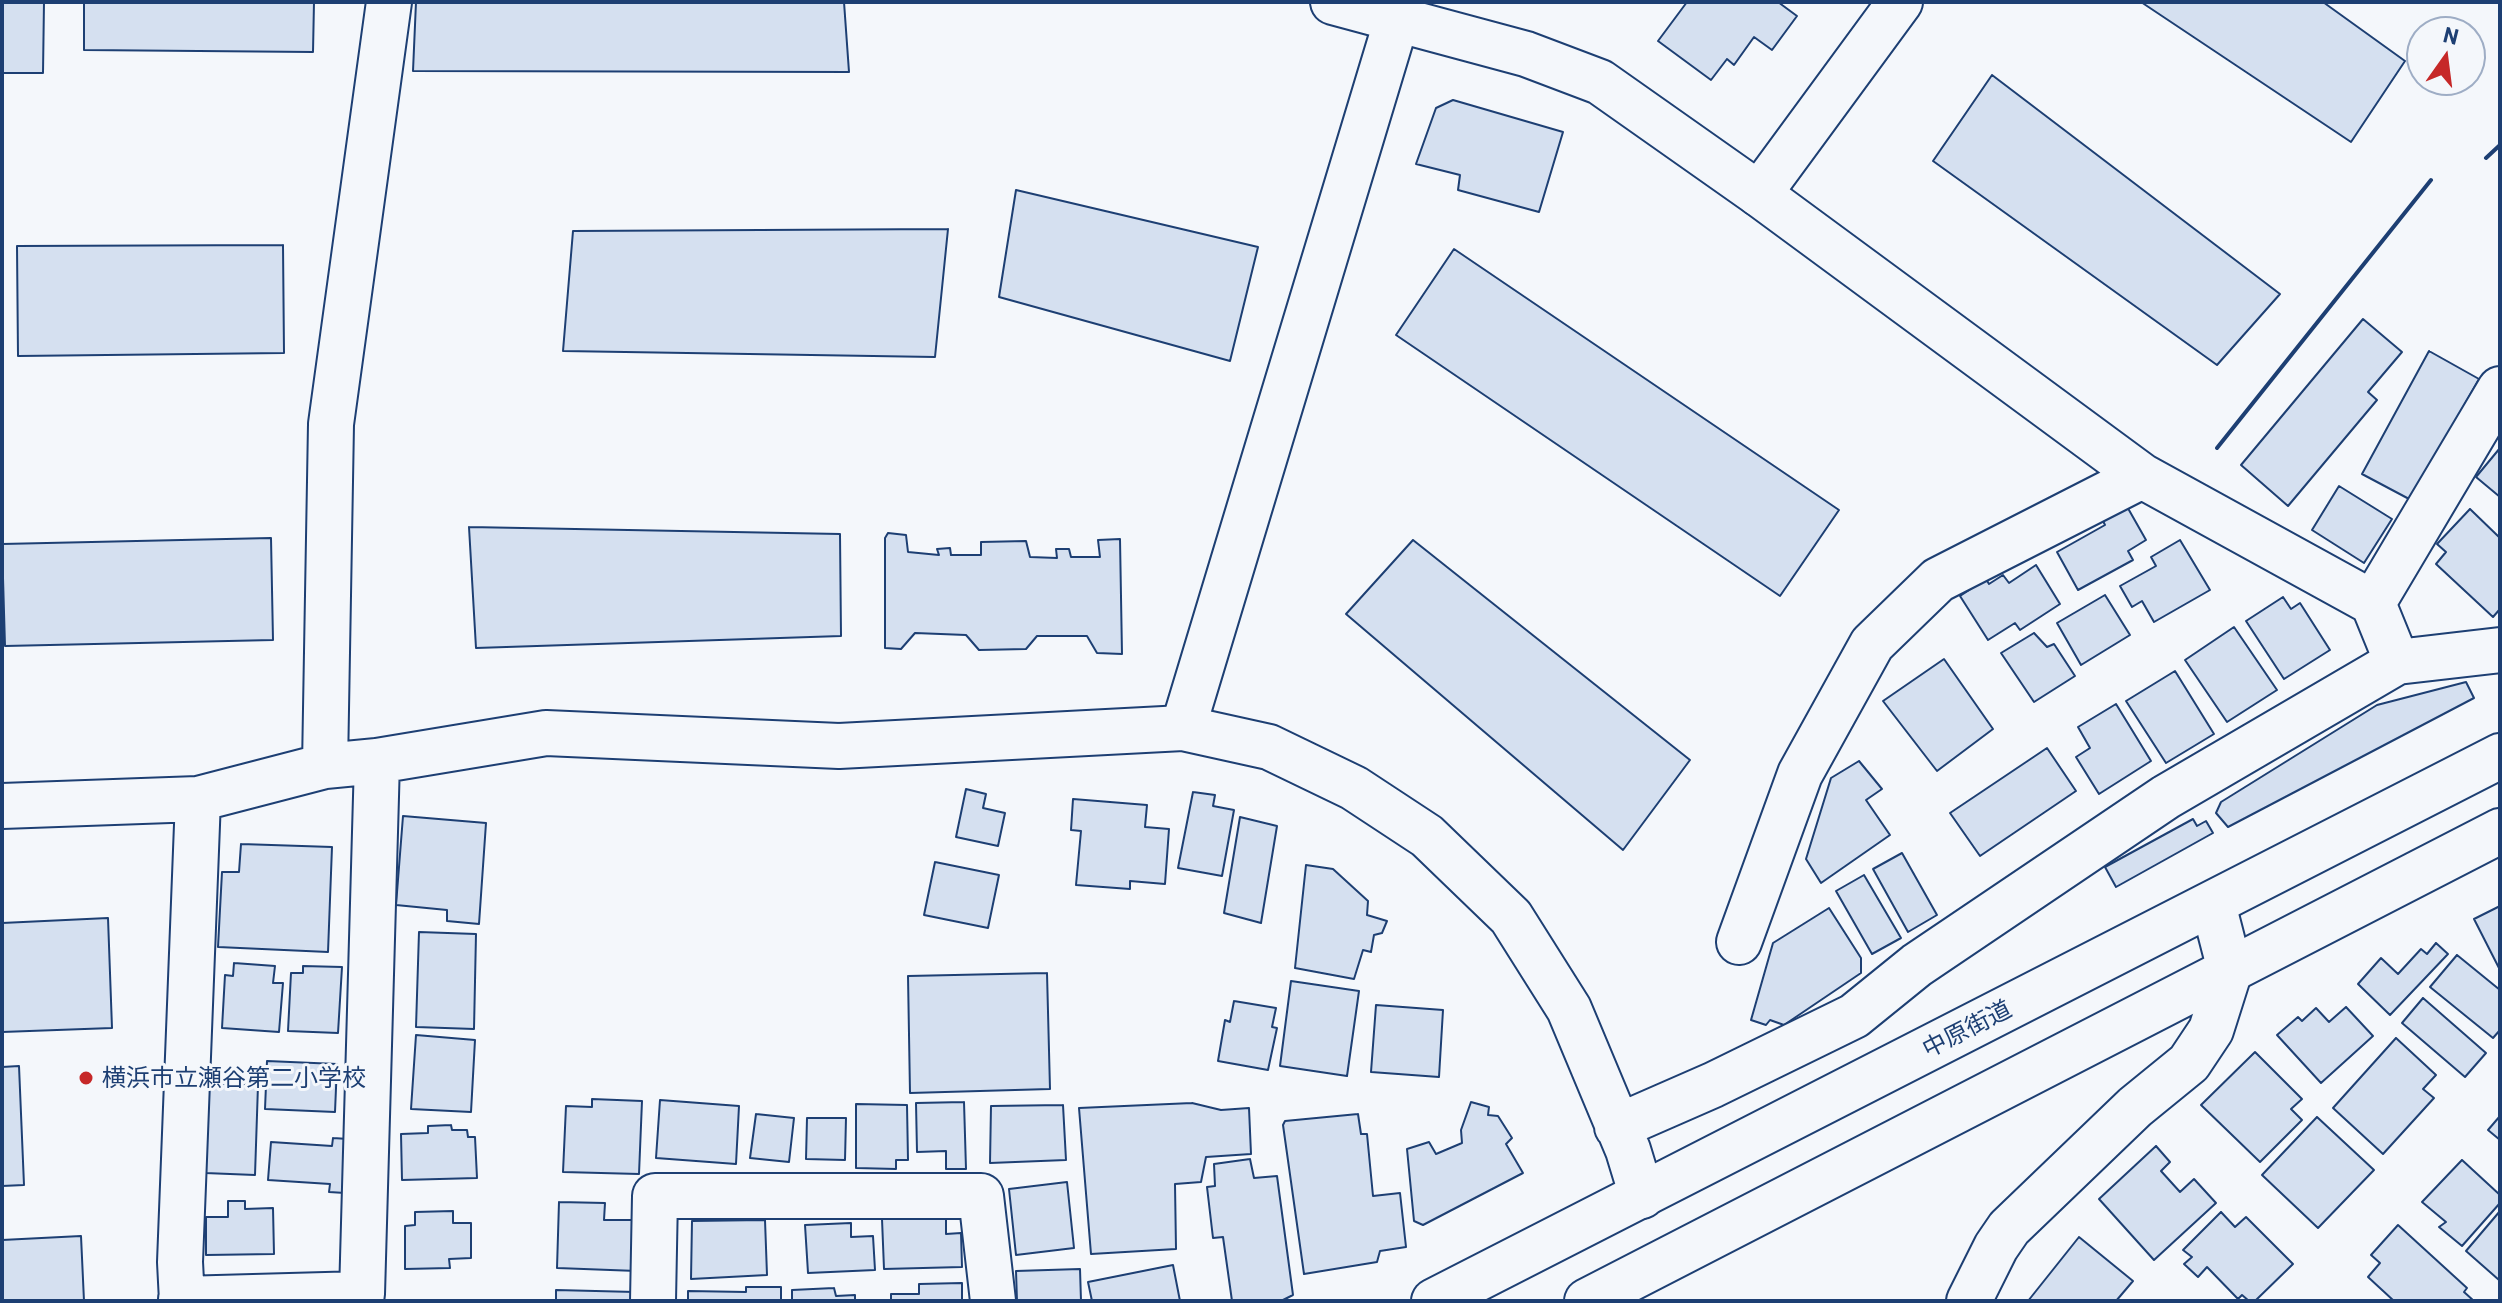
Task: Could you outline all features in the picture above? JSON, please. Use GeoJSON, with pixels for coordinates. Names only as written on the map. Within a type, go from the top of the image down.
{"type":"FeatureCollection","features":[{"type":"Feature","properties":{"kind":"street"},"geometry":{"type":"LineString","coordinates":[[325,766],[331,424],[389,2]]}},
{"type":"Feature","properties":{"kind":"street"},"geometry":{"type":"LineString","coordinates":[[1333,2],[1526,54],[1600,82],[1759,194],[2142,476],[2373,603],[2397,662]]}},
{"type":"Feature","properties":{"kind":"street"},"geometry":{"type":"LineString","coordinates":[[1759,194],[1900,2]]}},
{"type":"Feature","properties":{"kind":"street"},"geometry":{"type":"LineString","coordinates":[[1183,728],[1397,19]]}},
{"type":"Feature","properties":{"kind":"street"},"geometry":{"type":"LineString","coordinates":[[2373,603],[2500,389]]}},
{"type":"Feature","properties":{"kind":"street"},"geometry":{"type":"LineString","coordinates":[[1739,942],[1800,774],[1872,644],[1938,580],[2142,476]]}},
{"type":"Feature","properties":{"kind":"street"},"geometry":{"type":"LineString","coordinates":[[1617,1127],[1713,1085],[1854,1016],[1917,965],[2166,797],[2397,662],[2500,650]]}},
{"type":"Feature","properties":{"kind":"street"},"geometry":{"type":"LineString","coordinates":[[2,806],[198,799],[325,766],[377,761],[546,733],[839,746],[1183,728],[1269,747],[1354,788],[1427,836],[1511,917],[1569,1009],[1628,1150],[1642,1196]]}},
{"type":"Feature","properties":{"kind":"street","name":"中原街道"},"geometry":{"type":"LineString","coordinates":[[1434,1301],[2500,756]]}},
{"type":"Feature","properties":{"kind":"street"},"geometry":{"type":"LineString","coordinates":[[198,799],[180,1262],[182,1300],[362,1294],[377,761]]}},
{"type":"Feature","properties":{"kind":"street"},"geometry":{"type":"LineString","coordinates":[[1587,1301],[2500,831]]}},
{"type":"Feature","properties":{"kind":"street"},"geometry":{"type":"LineString","coordinates":[[1969,1301],[2009,1228],[2135,1107],[2189,1063],[2211,1030],[2230,970],[2213,904]]}},
{"type":"Feature","properties":{"kind":"street"},"geometry":{"type":"LineString","coordinates":[[653,1301],[655,1196],[981,1196],[993,1301]]}},
{"type":"Feature","properties":{"kind":"building"},"geometry":{"type":"Polygon","coordinates":[[[2,2],[44,2],[43,73],[2,73],[2,2]]]}},
{"type":"Feature","properties":{"kind":"building"},"geometry":{"type":"Polygon","coordinates":[[[84,2],[314,2],[313,52],[84,50],[84,2]]]}},
{"type":"Feature","properties":{"kind":"building"},"geometry":{"type":"Polygon","coordinates":[[[416,2],[844,2],[849,72],[413,71],[416,2]]]}},
{"type":"Feature","properties":{"kind":"building"},"geometry":{"type":"Polygon","coordinates":[[[1687,2],[1778,2],[1797,16],[1772,50],[1754,37],[1734,65],[1727,59],[1711,80],[1658,41],[1687,2]]]}},
{"type":"Feature","properties":{"kind":"building"},"geometry":{"type":"Polygon","coordinates":[[[2141,2],[2323,2],[2405,61],[2351,142],[2141,2]]]}},
{"type":"Feature","properties":{"kind":"building"},"geometry":{"type":"Polygon","coordinates":[[[1992,75],[2280,294],[2217,365],[1933,161],[1992,75]]]}},
{"type":"Feature","properties":{"kind":"building"},"geometry":{"type":"Polygon","coordinates":[[[1453,100],[1563,132],[1539,212],[1458,190],[1460,175],[1416,164],[1436,108],[1453,100]]]}},
{"type":"Feature","properties":{"kind":"building"},"geometry":{"type":"Polygon","coordinates":[[[1016,190],[1258,247],[1230,361],[999,297],[1016,190]]]}},
{"type":"Feature","properties":{"kind":"building"},"geometry":{"type":"Polygon","coordinates":[[[948,229],[935,357],[563,351],[573,231],[948,229]]]}},
{"type":"Feature","properties":{"kind":"building"},"geometry":{"type":"Polygon","coordinates":[[[283,245],[284,353],[18,356],[17,246],[283,245]]]}},
{"type":"Feature","properties":{"kind":"building"},"geometry":{"type":"Polygon","coordinates":[[[1454,249],[1839,510],[1780,596],[1396,335],[1454,249]]]}},
{"type":"Feature","properties":{"kind":"building"},"geometry":{"type":"Polygon","coordinates":[[[2363,319],[2402,352],[2368,392],[2377,400],[2288,506],[2241,465],[2363,319]]]}},
{"type":"Feature","properties":{"kind":"building"},"geometry":{"type":"Polygon","coordinates":[[[2429,351],[2479,379],[2411,500],[2362,474],[2429,351]]]}},
{"type":"Feature","properties":{"kind":"building"},"geometry":{"type":"Polygon","coordinates":[[[2500,448],[2500,497],[2476,477],[2500,448]]]}},
{"type":"Feature","properties":{"kind":"building"},"geometry":{"type":"Polygon","coordinates":[[[2339,486],[2392,519],[2364,563],[2312,530],[2339,486]]]}},
{"type":"Feature","properties":{"kind":"building"},"geometry":{"type":"Polygon","coordinates":[[[2125,503],[2146,540],[2128,551],[2133,560],[2078,590],[2057,552],[2105,525],[2100,515],[2125,503]]]}},
{"type":"Feature","properties":{"kind":"building"},"geometry":{"type":"Polygon","coordinates":[[[2470,509],[2500,538],[2500,609],[2493,617],[2436,564],[2446,552],[2437,544],[2470,509]]]}},
{"type":"Feature","properties":{"kind":"building"},"geometry":{"type":"Polygon","coordinates":[[[469,527],[840,534],[841,636],[476,648],[469,527]]]}},
{"type":"Feature","properties":{"kind":"building"},"geometry":{"type":"Polygon","coordinates":[[[888,533],[906,535],[908,552],[939,555],[937,549],[950,548],[951,555],[981,555],[981,542],[1026,541],[1030,557],[1057,558],[1056,549],[1069,549],[1071,557],[1100,557],[1098,540],[1120,539],[1122,654],[1097,653],[1087,636],[1037,636],[1026,649],[979,650],[966,635],[915,633],[901,649],[885,648],[885,538],[888,533]]]}},
{"type":"Feature","properties":{"kind":"building"},"geometry":{"type":"Polygon","coordinates":[[[271,538],[273,640],[5,646],[2,544],[271,538]]]}},
{"type":"Feature","properties":{"kind":"building"},"geometry":{"type":"Polygon","coordinates":[[[1413,540],[1690,760],[1623,850],[1346,614],[1413,540]]]}},
{"type":"Feature","properties":{"kind":"building"},"geometry":{"type":"Polygon","coordinates":[[[2180,540],[2210,590],[2154,622],[2142,601],[2132,607],[2120,586],[2156,566],[2151,557],[2180,540]]]}},
{"type":"Feature","properties":{"kind":"building"},"geometry":{"type":"Polygon","coordinates":[[[2036,565],[2060,604],[2020,630],[2015,623],[1988,640],[1960,596],[1986,579],[1989,584],[2003,575],[2009,583],[2036,565]]]}},
{"type":"Feature","properties":{"kind":"building"},"geometry":{"type":"Polygon","coordinates":[[[2105,595],[2130,635],[2081,665],[2057,623],[2105,595]]]}},
{"type":"Feature","properties":{"kind":"building"},"geometry":{"type":"Polygon","coordinates":[[[2283,597],[2291,609],[2300,603],[2330,650],[2284,679],[2246,621],[2283,597]]]}},
{"type":"Feature","properties":{"kind":"building"},"geometry":{"type":"Polygon","coordinates":[[[2234,627],[2277,690],[2227,722],[2185,660],[2234,627]]]}},
{"type":"Feature","properties":{"kind":"building"},"geometry":{"type":"Polygon","coordinates":[[[2034,633],[2047,647],[2054,644],[2075,676],[2034,702],[2001,653],[2034,633]]]}},
{"type":"Feature","properties":{"kind":"building"},"geometry":{"type":"Polygon","coordinates":[[[1944,659],[1993,729],[1937,771],[1883,701],[1944,659]]]}},
{"type":"Feature","properties":{"kind":"building"},"geometry":{"type":"Polygon","coordinates":[[[2175,671],[2214,734],[2166,763],[2126,701],[2175,671]]]}},
{"type":"Feature","properties":{"kind":"building"},"geometry":{"type":"Polygon","coordinates":[[[2466,682],[2474,698],[2228,827],[2216,813],[2221,802],[2377,705],[2466,682]]]}},
{"type":"Feature","properties":{"kind":"building"},"geometry":{"type":"Polygon","coordinates":[[[2116,704],[2151,761],[2099,794],[2076,757],[2090,748],[2078,727],[2116,704]]]}},
{"type":"Feature","properties":{"kind":"building"},"geometry":{"type":"Polygon","coordinates":[[[2047,748],[2076,791],[1980,856],[1950,813],[2047,748]]]}},
{"type":"Feature","properties":{"kind":"building"},"geometry":{"type":"Polygon","coordinates":[[[1859,761],[1882,789],[1866,800],[1890,835],[1821,883],[1806,859],[1831,778],[1859,761]]]}},
{"type":"Feature","properties":{"kind":"building"},"geometry":{"type":"Polygon","coordinates":[[[966,789],[986,794],[983,808],[1005,813],[998,846],[956,837],[966,789]]]}},
{"type":"Feature","properties":{"kind":"building"},"geometry":{"type":"Polygon","coordinates":[[[1193,792],[1215,795],[1213,806],[1234,810],[1222,876],[1178,868],[1193,792]]]}},
{"type":"Feature","properties":{"kind":"building"},"geometry":{"type":"Polygon","coordinates":[[[1073,799],[1147,805],[1145,827],[1169,829],[1165,884],[1130,881],[1130,889],[1076,885],[1081,831],[1071,830],[1073,799]]]}},
{"type":"Feature","properties":{"kind":"building"},"geometry":{"type":"Polygon","coordinates":[[[403,816],[486,823],[479,924],[447,921],[447,910],[396,905],[403,816]]]}},
{"type":"Feature","properties":{"kind":"building"},"geometry":{"type":"Polygon","coordinates":[[[1240,817],[1277,826],[1261,923],[1224,913],[1240,817]]]}},
{"type":"Feature","properties":{"kind":"building"},"geometry":{"type":"Polygon","coordinates":[[[2193,819],[2197,826],[2206,821],[2213,833],[2116,887],[2105,867],[2193,819]]]}},
{"type":"Feature","properties":{"kind":"building"},"geometry":{"type":"Polygon","coordinates":[[[241,844],[332,847],[328,952],[218,947],[222,872],[239,872],[241,844]]]}},
{"type":"Feature","properties":{"kind":"building"},"geometry":{"type":"Polygon","coordinates":[[[1902,853],[1937,915],[1908,932],[1873,869],[1902,853]]]}},
{"type":"Feature","properties":{"kind":"building"},"geometry":{"type":"Polygon","coordinates":[[[935,862],[999,875],[988,928],[924,915],[935,862]]]}},
{"type":"Feature","properties":{"kind":"building"},"geometry":{"type":"Polygon","coordinates":[[[1306,865],[1333,869],[1368,901],[1367,915],[1387,921],[1382,933],[1374,935],[1371,952],[1363,950],[1354,979],[1295,968],[1306,865]]]}},
{"type":"Feature","properties":{"kind":"building"},"geometry":{"type":"Polygon","coordinates":[[[1864,875],[1901,938],[1872,954],[1836,891],[1864,875]]]}},
{"type":"Feature","properties":{"kind":"building"},"geometry":{"type":"Polygon","coordinates":[[[2500,906],[2500,970],[2474,919],[2500,906]]]}},
{"type":"Feature","properties":{"kind":"building"},"geometry":{"type":"Polygon","coordinates":[[[1829,908],[1861,958],[1861,973],[1784,1025],[1770,1020],[1766,1025],[1751,1020],[1773,943],[1829,908]]]}},
{"type":"Feature","properties":{"kind":"building"},"geometry":{"type":"Polygon","coordinates":[[[108,918],[112,1028],[2,1032],[2,923],[108,918]]]}},
{"type":"Feature","properties":{"kind":"building"},"geometry":{"type":"Polygon","coordinates":[[[419,932],[476,934],[474,1029],[416,1027],[419,932]]]}},
{"type":"Feature","properties":{"kind":"building"},"geometry":{"type":"Polygon","coordinates":[[[2436,943],[2448,954],[2390,1015],[2358,984],[2381,958],[2398,974],[2421,949],[2427,954],[2436,943]]]}},
{"type":"Feature","properties":{"kind":"building"},"geometry":{"type":"Polygon","coordinates":[[[2457,955],[2500,990],[2500,1030],[2493,1038],[2430,987],[2457,955]]]}},
{"type":"Feature","properties":{"kind":"building"},"geometry":{"type":"Polygon","coordinates":[[[234,963],[275,966],[273,983],[283,983],[279,1032],[222,1028],[225,975],[233,976],[234,963]]]}},
{"type":"Feature","properties":{"kind":"building"},"geometry":{"type":"Polygon","coordinates":[[[303,966],[342,967],[338,1033],[288,1031],[291,973],[303,973],[303,966]]]}},
{"type":"Feature","properties":{"kind":"building"},"geometry":{"type":"Polygon","coordinates":[[[1047,973],[1050,1089],[910,1093],[908,976],[1047,973]]]}},
{"type":"Feature","properties":{"kind":"building"},"geometry":{"type":"Polygon","coordinates":[[[1291,981],[1359,991],[1347,1076],[1280,1066],[1291,981]]]}},
{"type":"Feature","properties":{"kind":"building"},"geometry":{"type":"Polygon","coordinates":[[[2423,998],[2486,1053],[2465,1077],[2402,1023],[2423,998]]]}},
{"type":"Feature","properties":{"kind":"building"},"geometry":{"type":"Polygon","coordinates":[[[1234,1001],[1276,1008],[1272,1027],[1277,1028],[1268,1070],[1218,1061],[1225,1020],[1230,1022],[1234,1001]]]}},
{"type":"Feature","properties":{"kind":"building"},"geometry":{"type":"Polygon","coordinates":[[[1376,1005],[1443,1010],[1439,1077],[1371,1072],[1376,1005]]]}},
{"type":"Feature","properties":{"kind":"building"},"geometry":{"type":"Polygon","coordinates":[[[2346,1007],[2373,1036],[2321,1083],[2277,1035],[2298,1017],[2302,1021],[2316,1008],[2329,1022],[2346,1007]]]}},
{"type":"Feature","properties":{"kind":"building"},"geometry":{"type":"Polygon","coordinates":[[[416,1035],[475,1040],[471,1112],[411,1109],[416,1035]]]}},
{"type":"Feature","properties":{"kind":"building"},"geometry":{"type":"Polygon","coordinates":[[[2396,1038],[2436,1075],[2423,1089],[2434,1098],[2383,1154],[2333,1108],[2396,1038]]]}},
{"type":"Feature","properties":{"kind":"building"},"geometry":{"type":"Polygon","coordinates":[[[2255,1052],[2302,1099],[2291,1109],[2302,1120],[2260,1162],[2201,1105],[2255,1052]]]}},
{"type":"Feature","properties":{"kind":"building"},"geometry":{"type":"Polygon","coordinates":[[[267,1061],[337,1064],[335,1112],[265,1109],[267,1061]]]}},
{"type":"Feature","properties":{"kind":"building"},"geometry":{"type":"Polygon","coordinates":[[[19,1066],[24,1185],[2,1186],[2,1067],[19,1066]]]}},
{"type":"Feature","properties":{"kind":"building"},"geometry":{"type":"Polygon","coordinates":[[[209,1083],[258,1085],[255,1175],[205,1173],[209,1083]]]}},
{"type":"Feature","properties":{"kind":"building"},"geometry":{"type":"Polygon","coordinates":[[[592,1099],[642,1101],[639,1174],[563,1172],[566,1106],[592,1107],[592,1099]]]}},
{"type":"Feature","properties":{"kind":"building"},"geometry":{"type":"Polygon","coordinates":[[[660,1100],[739,1106],[736,1164],[656,1158],[660,1100]]]}},
{"type":"Feature","properties":{"kind":"building"},"geometry":{"type":"Polygon","coordinates":[[[964,1102],[966,1169],[946,1169],[946,1151],[917,1152],[916,1103],[964,1102]]]}},
{"type":"Feature","properties":{"kind":"building"},"geometry":{"type":"Polygon","coordinates":[[[1471,1102],[1489,1107],[1488,1115],[1498,1116],[1512,1138],[1506,1144],[1523,1173],[1423,1225],[1414,1221],[1407,1149],[1429,1142],[1436,1154],[1462,1143],[1461,1130],[1471,1102]]]}},
{"type":"Feature","properties":{"kind":"building"},"geometry":{"type":"Polygon","coordinates":[[[1192,1103],[1221,1110],[1249,1108],[1251,1154],[1206,1157],[1201,1182],[1175,1184],[1176,1249],[1091,1254],[1079,1108],[1192,1103]]]}},
{"type":"Feature","properties":{"kind":"building"},"geometry":{"type":"Polygon","coordinates":[[[856,1104],[907,1105],[908,1160],[896,1160],[896,1169],[856,1168],[856,1104]]]}},
{"type":"Feature","properties":{"kind":"building"},"geometry":{"type":"Polygon","coordinates":[[[1063,1105],[1066,1160],[990,1163],[991,1106],[1063,1105]]]}},
{"type":"Feature","properties":{"kind":"building"},"geometry":{"type":"Polygon","coordinates":[[[756,1114],[794,1118],[789,1162],[750,1158],[756,1114]]]}},
{"type":"Feature","properties":{"kind":"building"},"geometry":{"type":"Polygon","coordinates":[[[1358,1114],[1361,1134],[1367,1134],[1373,1196],[1400,1193],[1406,1247],[1380,1251],[1377,1262],[1304,1274],[1283,1125],[1285,1121],[1358,1114]]]}},
{"type":"Feature","properties":{"kind":"building"},"geometry":{"type":"Polygon","coordinates":[[[2500,1116],[2500,1140],[2488,1130],[2500,1116]]]}},
{"type":"Feature","properties":{"kind":"building"},"geometry":{"type":"Polygon","coordinates":[[[2317,1117],[2374,1170],[2318,1228],[2262,1175],[2317,1117]]]}},
{"type":"Feature","properties":{"kind":"building"},"geometry":{"type":"Polygon","coordinates":[[[807,1118],[846,1118],[845,1160],[806,1159],[807,1118]]]}},
{"type":"Feature","properties":{"kind":"building"},"geometry":{"type":"Polygon","coordinates":[[[451,1125],[452,1130],[467,1130],[468,1137],[475,1137],[477,1178],[402,1180],[401,1134],[428,1133],[428,1126],[451,1125]]]}},
{"type":"Feature","properties":{"kind":"building"},"geometry":{"type":"Polygon","coordinates":[[[333,1138],[348,1139],[345,1193],[329,1192],[330,1184],[268,1180],[271,1142],[332,1146],[333,1138]]]}},
{"type":"Feature","properties":{"kind":"building"},"geometry":{"type":"Polygon","coordinates":[[[2156,1146],[2170,1162],[2161,1171],[2180,1192],[2194,1179],[2216,1203],[2154,1260],[2099,1199],[2156,1146]]]}},
{"type":"Feature","properties":{"kind":"building"},"geometry":{"type":"Polygon","coordinates":[[[1250,1159],[1254,1178],[1277,1176],[1293,1295],[1281,1301],[1232,1301],[1223,1237],[1213,1238],[1207,1187],[1215,1186],[1214,1164],[1250,1159]]]}},
{"type":"Feature","properties":{"kind":"building"},"geometry":{"type":"Polygon","coordinates":[[[2462,1160],[2500,1195],[2500,1203],[2462,1246],[2439,1227],[2446,1222],[2422,1202],[2462,1160]]]}},
{"type":"Feature","properties":{"kind":"building"},"geometry":{"type":"Polygon","coordinates":[[[1067,1182],[1074,1248],[1016,1255],[1009,1189],[1067,1182]]]}},
{"type":"Feature","properties":{"kind":"building"},"geometry":{"type":"Polygon","coordinates":[[[228,1201],[245,1201],[245,1209],[273,1208],[274,1254],[206,1255],[206,1217],[228,1217],[228,1201]]]}},
{"type":"Feature","properties":{"kind":"building"},"geometry":{"type":"Polygon","coordinates":[[[559,1202],[605,1203],[604,1220],[632,1220],[632,1241],[638,1242],[637,1271],[557,1268],[559,1202]]]}},
{"type":"Feature","properties":{"kind":"building"},"geometry":{"type":"Polygon","coordinates":[[[453,1211],[453,1223],[471,1223],[471,1258],[449,1259],[450,1268],[405,1269],[405,1226],[415,1225],[415,1212],[453,1211]]]}},
{"type":"Feature","properties":{"kind":"building"},"geometry":{"type":"Polygon","coordinates":[[[2500,1211],[2500,1279],[2499,1280],[2466,1251],[2500,1211]]]}},
{"type":"Feature","properties":{"kind":"building"},"geometry":{"type":"Polygon","coordinates":[[[2221,1212],[2235,1227],[2246,1217],[2293,1264],[2255,1301],[2249,1301],[2242,1295],[2238,1299],[2207,1267],[2198,1277],[2184,1264],[2192,1257],[2183,1250],[2221,1212]]]}},
{"type":"Feature","properties":{"kind":"building"},"geometry":{"type":"Polygon","coordinates":[[[946,1217],[946,1234],[961,1233],[962,1267],[884,1269],[882,1219],[946,1217]]]}},
{"type":"Feature","properties":{"kind":"building"},"geometry":{"type":"Polygon","coordinates":[[[765,1220],[767,1275],[691,1279],[692,1221],[765,1220]]]}},
{"type":"Feature","properties":{"kind":"building"},"geometry":{"type":"Polygon","coordinates":[[[851,1223],[851,1237],[873,1236],[875,1270],[808,1273],[805,1225],[851,1223]]]}},
{"type":"Feature","properties":{"kind":"building"},"geometry":{"type":"Polygon","coordinates":[[[2398,1225],[2467,1288],[2464,1292],[2474,1301],[2394,1301],[2368,1277],[2380,1263],[2371,1255],[2398,1225]]]}},
{"type":"Feature","properties":{"kind":"building"},"geometry":{"type":"Polygon","coordinates":[[[81,1236],[84,1301],[2,1301],[2,1240],[81,1236]]]}},
{"type":"Feature","properties":{"kind":"building"},"geometry":{"type":"Polygon","coordinates":[[[2079,1237],[2133,1281],[2116,1301],[2028,1301],[2079,1237]]]}},
{"type":"Feature","properties":{"kind":"building"},"geometry":{"type":"Polygon","coordinates":[[[1173,1265],[1180,1301],[1092,1301],[1088,1282],[1173,1265]]]}},
{"type":"Feature","properties":{"kind":"building"},"geometry":{"type":"Polygon","coordinates":[[[1080,1269],[1081,1301],[1017,1301],[1016,1271],[1080,1269]]]}},
{"type":"Feature","properties":{"kind":"building"},"geometry":{"type":"Polygon","coordinates":[[[962,1283],[962,1301],[891,1301],[891,1294],[919,1294],[919,1284],[962,1283]]]}},
{"type":"Feature","properties":{"kind":"building"},"geometry":{"type":"Polygon","coordinates":[[[746,1287],[781,1287],[781,1301],[688,1301],[688,1291],[746,1292],[746,1287]]]}},
{"type":"Feature","properties":{"kind":"building"},"geometry":{"type":"Polygon","coordinates":[[[834,1288],[836,1296],[855,1295],[855,1301],[792,1301],[792,1290],[834,1288]]]}},
{"type":"Feature","properties":{"kind":"building"},"geometry":{"type":"Polygon","coordinates":[[[556,1290],[635,1292],[635,1301],[556,1301],[556,1290]]]}},
{"type":"Feature","properties":{"kind":"wall"},"geometry":{"type":"LineString","coordinates":[[2486,158],[2500,145]]}},
{"type":"Feature","properties":{"kind":"wall"},"geometry":{"type":"LineString","coordinates":[[2217,448],[2431,180]]}},
{"type":"Feature","properties":{"kind":"place","name":"横浜市立瀬谷第二小学校"},"geometry":{"type":"Point","coordinates":[86,1078]}}]}
